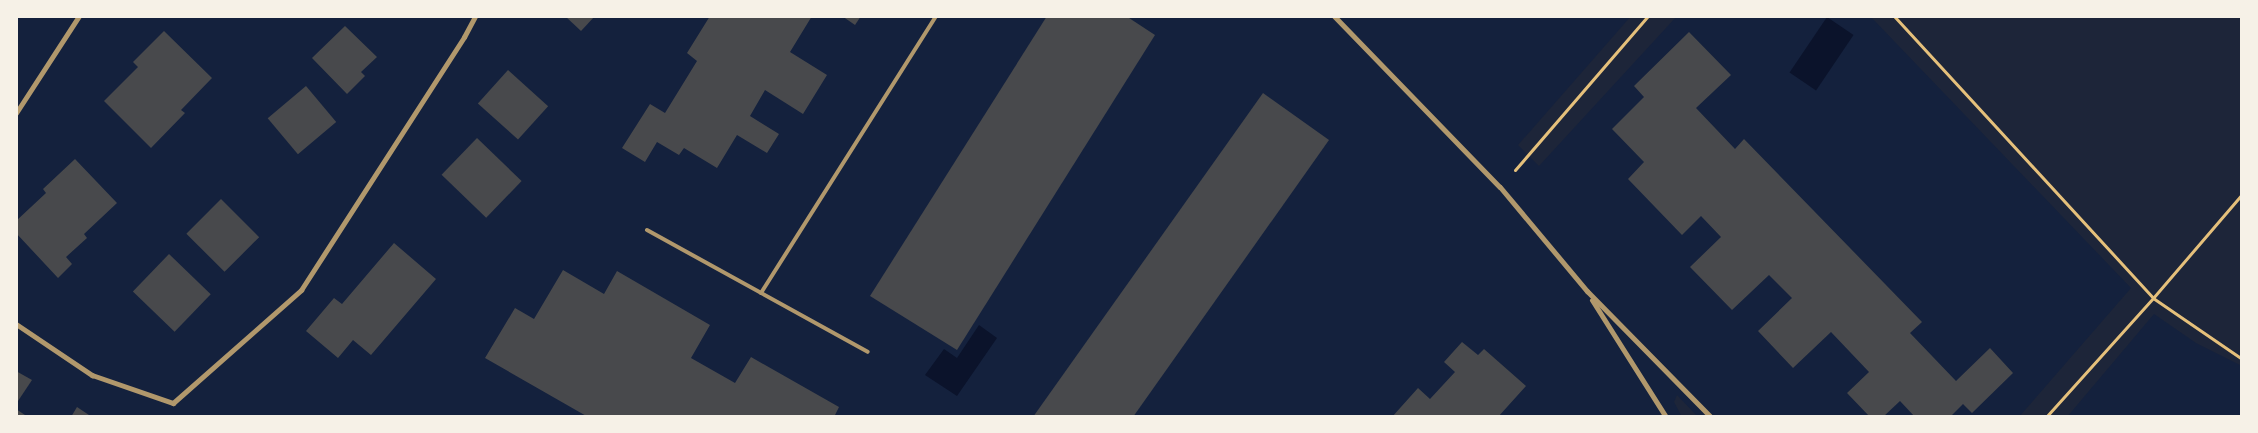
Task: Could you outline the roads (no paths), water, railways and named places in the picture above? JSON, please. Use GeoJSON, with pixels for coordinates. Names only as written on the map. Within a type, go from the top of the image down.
{"type":"FeatureCollection","features":[{"type":"Feature","properties":{"kind":"street"},"geometry":{"type":"LineString","coordinates":[[16,113],[79,16]]}},
{"type":"Feature","properties":{"kind":"street"},"geometry":{"type":"LineString","coordinates":[[16,324],[92,375],[173,403],[301,290],[464,37],[475,16]]}},
{"type":"Feature","properties":{"kind":"street"},"geometry":{"type":"LineString","coordinates":[[1334,16],[1500,187],[1587,291],[1712,417]]}},
{"type":"Feature","properties":{"kind":"street"},"geometry":{"type":"LineString","coordinates":[[1587,291],[1666,417]]}},
{"type":"Feature","properties":{"kind":"lane"},"geometry":{"type":"LineString","coordinates":[[761,293],[936,16]]}},
{"type":"Feature","properties":{"kind":"lane"},"geometry":{"type":"LineString","coordinates":[[647,230],[868,352]]}}]}
